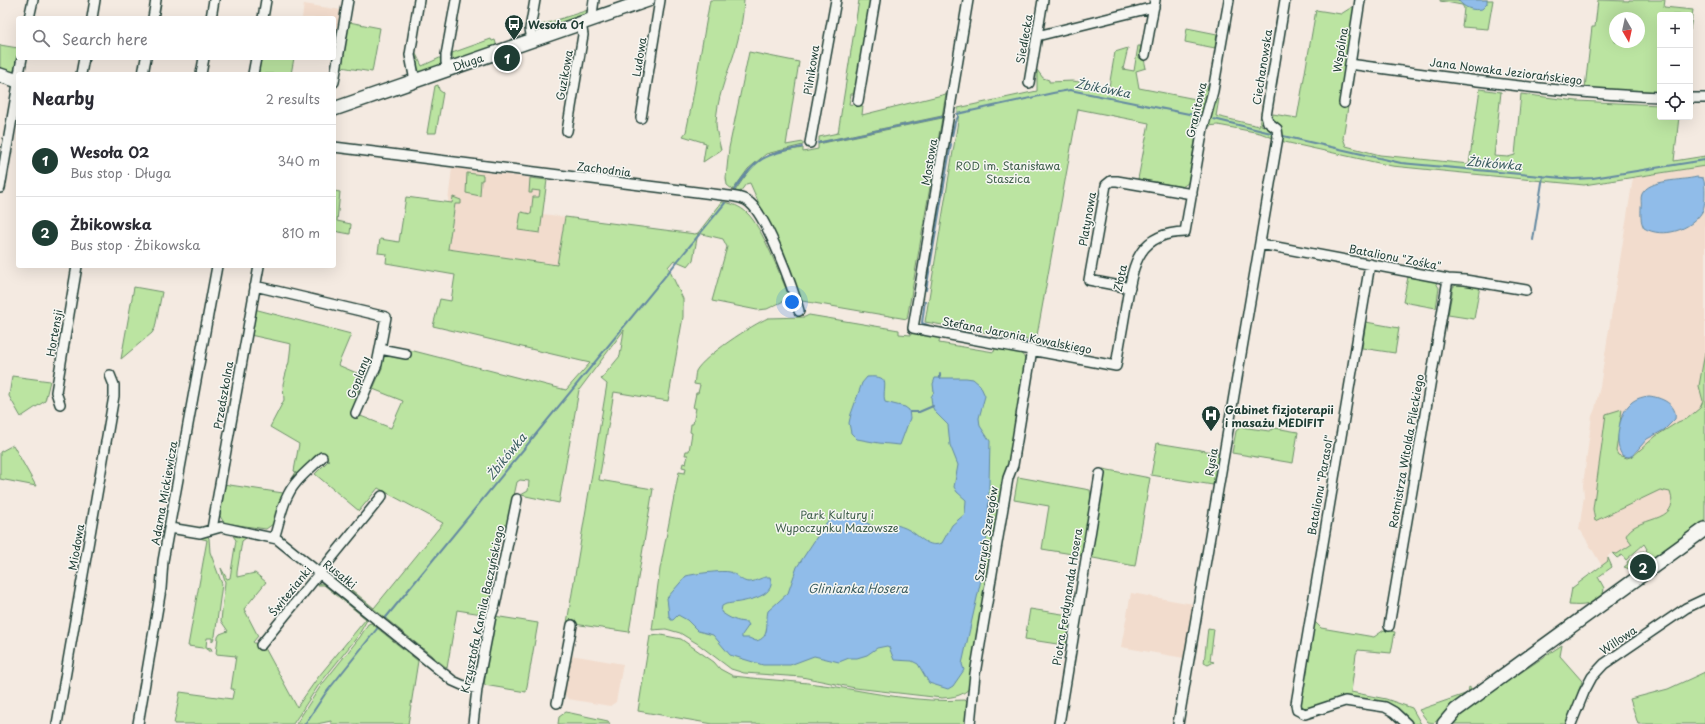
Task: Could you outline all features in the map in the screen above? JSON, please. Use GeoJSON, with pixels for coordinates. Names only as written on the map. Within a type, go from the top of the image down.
{"type":"FeatureCollection","features":[{"type":"Feature","properties":{"kind":"street"},"geometry":{"type":"LineString","coordinates":[[29,16],[33,0]]}},
{"type":"Feature","properties":{"kind":"street"},"geometry":{"type":"LineString","coordinates":[[92,16],[95,0]]}},
{"type":"Feature","properties":{"kind":"street"},"geometry":{"type":"LineString","coordinates":[[153,16],[156,0]]}},
{"type":"Feature","properties":{"kind":"street"},"geometry":{"type":"LineString","coordinates":[[211,16],[214,0]]}},
{"type":"Feature","properties":{"kind":"street"},"geometry":{"type":"LineString","coordinates":[[263,16],[266,0]]}},
{"type":"Feature","properties":{"kind":"street"},"geometry":{"type":"LineString","coordinates":[[336,72],[348,0]]}},
{"type":"Feature","properties":{"kind":"street"},"geometry":{"type":"LineString","coordinates":[[415,81],[410,55],[419,0]]}},
{"type":"Feature","properties":{"kind":"street"},"geometry":{"type":"LineString","coordinates":[[448,69],[446,55],[456,0]]}},
{"type":"Feature","properties":{"kind":"street"},"geometry":{"type":"LineString","coordinates":[[532,40],[530,31],[535,0]]}},
{"type":"Feature","properties":{"kind":"street","name":"Guzikowa"},"geometry":{"type":"LineString","coordinates":[[567,131],[583,35],[587,21],[592,14],[594,0]]}},
{"type":"Feature","properties":{"kind":"street","name":"Długa"},"geometry":{"type":"LineString","coordinates":[[336,108],[648,0]]}},
{"type":"Feature","properties":{"kind":"street","name":"Ludowa"},"geometry":{"type":"LineString","coordinates":[[641,118],[660,0]]}},
{"type":"Feature","properties":{"kind":"street","name":"Pilnikowa"},"geometry":{"type":"LineString","coordinates":[[810,143],[836,0]]}},
{"type":"Feature","properties":{"kind":"street"},"geometry":{"type":"LineString","coordinates":[[858,101],[875,0]]}},
{"type":"Feature","properties":{"kind":"street","name":"Mostowa"},"geometry":{"type":"LineString","coordinates":[[912,328],[968,0]]}},
{"type":"Feature","properties":{"kind":"street","name":"Siedlecka"},"geometry":{"type":"LineString","coordinates":[[1029,83],[1043,0]]}},
{"type":"Feature","properties":{"kind":"street","name":"Granitowa"},"geometry":{"type":"LineString","coordinates":[[1186,226],[1202,135],[1214,87],[1229,0]]}},
{"type":"Feature","properties":{"kind":"street","name":"Ciechanowska"},"geometry":{"type":"LineString","coordinates":[[1278,133],[1276,128],[1268,122],[1266,116],[1285,0]]}},
{"type":"Feature","properties":{"kind":"street","name":"Wspólna"},"geometry":{"type":"LineString","coordinates":[[1344,103],[1360,0]]}},
{"type":"Feature","properties":{"kind":"street"},"geometry":{"type":"LineString","coordinates":[[1037,36],[1154,3],[1145,55]]}},
{"type":"Feature","properties":{"kind":"street"},"geometry":{"type":"LineString","coordinates":[[20,72],[22,60]]}},
{"type":"Feature","properties":{"kind":"street"},"geometry":{"type":"LineString","coordinates":[[81,72],[84,60]]}},
{"type":"Feature","properties":{"kind":"street"},"geometry":{"type":"LineString","coordinates":[[143,72],[146,60]]}},
{"type":"Feature","properties":{"kind":"street"},"geometry":{"type":"LineString","coordinates":[[201,72],[204,60]]}},
{"type":"Feature","properties":{"kind":"street"},"geometry":{"type":"LineString","coordinates":[[253,72],[256,60]]}},
{"type":"Feature","properties":{"kind":"street","name":"Jana Nowaka Jeziorańskiego"},"geometry":{"type":"LineString","coordinates":[[1350,64],[1548,89],[1606,95],[1657,97]]}},
{"type":"Feature","properties":{"kind":"street"},"geometry":{"type":"LineString","coordinates":[[0,75],[16,79]]}},
{"type":"Feature","properties":{"kind":"street"},"geometry":{"type":"LineString","coordinates":[[0,188],[16,96]]}},
{"type":"Feature","properties":{"kind":"street"},"geometry":{"type":"LineString","coordinates":[[1693,98],[1705,98]]}},
{"type":"Feature","properties":{"kind":"street","name":"Rysia"},"geometry":{"type":"LineString","coordinates":[[1178,724],[1278,133]]}},
{"type":"Feature","properties":{"kind":"street","name":"Zachodnia"},"geometry":{"type":"LineString","coordinates":[[336,147],[737,197],[749,201],[757,209],[764,222],[794,292],[799,312]]}},
{"type":"Feature","properties":{"kind":"street","name":"Platynowa"},"geometry":{"type":"LineString","coordinates":[[1130,288],[1089,280],[1106,185],[1111,181],[1117,181],[1192,194]]}},
{"type":"Feature","properties":{"kind":"street","name":"Złota"},"geometry":{"type":"LineString","coordinates":[[1116,366],[1135,263],[1144,248],[1163,234],[1185,232],[1186,226]]}},
{"type":"Feature","properties":{"kind":"street","name":"Batalionu \"Zośka\""},"geometry":{"type":"LineString","coordinates":[[1260,244],[1448,279],[1465,280],[1526,290]]}},
{"type":"Feature","properties":{"kind":"street","name":"Batalionu \"Parasol\""},"geometry":{"type":"LineString","coordinates":[[1370,264],[1298,681],[1296,700],[1297,710],[1305,714],[1345,700],[1384,707],[1394,712],[1407,724]]}},
{"type":"Feature","properties":{"kind":"street","name":"Hortensji"},"geometry":{"type":"LineString","coordinates":[[60,404],[56,392],[77,268]]}},
{"type":"Feature","properties":{"kind":"street","name":"Adama Mickiewicza"},"geometry":{"type":"LineString","coordinates":[[138,724],[161,589],[164,561],[217,268]]}},
{"type":"Feature","properties":{"kind":"street","name":"Przedszkolna"},"geometry":{"type":"LineString","coordinates":[[212,529],[259,268]]}},
{"type":"Feature","properties":{"kind":"street","name":"Rotmistrza Witolda Pileckiego"},"geometry":{"type":"LineString","coordinates":[[1388,626],[1448,279]]}},
{"type":"Feature","properties":{"kind":"street"},"geometry":{"type":"LineString","coordinates":[[255,286],[386,317],[381,345]]}},
{"type":"Feature","properties":{"kind":"street","name":"Stefana Jaronia Kowalskiego"},"geometry":{"type":"LineString","coordinates":[[912,328],[1116,366]]}},
{"type":"Feature","properties":{"kind":"street","name":"Goplany"},"geometry":{"type":"LineString","coordinates":[[356,413],[377,364],[381,345],[406,354]]}},
{"type":"Feature","properties":{"kind":"street","name":"Szarych Szeregów"},"geometry":{"type":"LineString","coordinates":[[970,724],[975,674],[1008,478],[1013,465],[1032,350]]}},
{"type":"Feature","properties":{"kind":"street","name":"Miodowa"},"geometry":{"type":"LineString","coordinates":[[57,724],[114,396],[114,388],[110,374]]}},
{"type":"Feature","properties":{"kind":"street"},"geometry":{"type":"LineString","coordinates":[[274,538],[285,501],[290,491],[298,480],[322,457]]}},
{"type":"Feature","properties":{"kind":"street","name":"Piotra Ferdynanda Hosera"},"geometry":{"type":"LineString","coordinates":[[1059,724],[1100,474]]}},
{"type":"Feature","properties":{"kind":"street","name":"Świtezianki"},"geometry":{"type":"LineString","coordinates":[[261,645],[382,496]]}},
{"type":"Feature","properties":{"kind":"street","name":"Krzysztofa Kamila Baczyńskiego"},"geometry":{"type":"LineString","coordinates":[[473,724],[477,689],[491,616],[495,605],[517,499]]}},
{"type":"Feature","properties":{"kind":"street","name":"Rusałki"},"geometry":{"type":"LineString","coordinates":[[170,528],[200,533],[221,528],[274,538],[453,680],[462,685],[477,689]]}},
{"type":"Feature","properties":{"kind":"street"},"geometry":{"type":"LineString","coordinates":[[1444,724],[1456,710],[1705,529]]}},
{"type":"Feature","properties":{"kind":"street","name":"Willowa"},"geometry":{"type":"LineString","coordinates":[[1571,724],[1592,677],[1604,664],[1686,608],[1705,599]]}},
{"type":"Feature","properties":{"kind":"street"},"geometry":{"type":"LineString","coordinates":[[557,703],[572,625]]}},
{"type":"Feature","properties":{"kind":"shaded area"},"geometry":{"type":"Polygon","coordinates":[[[304,4],[341,10],[336,36],[336,16],[302,16],[304,4]]]}},
{"type":"Feature","properties":{"kind":"shaded area"},"geometry":{"type":"Polygon","coordinates":[[[1705,166],[1705,491],[1617,554],[1612,553],[1608,556],[1608,561],[1602,566],[1579,530],[1592,416],[1600,386],[1633,178],[1705,166]]]}},
{"type":"Feature","properties":{"kind":"shaded area"},"geometry":{"type":"Polygon","coordinates":[[[452,168],[547,180],[543,214],[565,217],[557,265],[448,249],[455,204],[448,202],[452,168]]]}},
{"type":"Feature","properties":{"kind":"shaded area"},"geometry":{"type":"Polygon","coordinates":[[[1131,593],[1193,604],[1184,658],[1121,647],[1131,593]]]}},
{"type":"Feature","properties":{"kind":"shaded area"},"geometry":{"type":"Polygon","coordinates":[[[571,655],[623,664],[616,702],[610,706],[568,699],[564,693],[571,655]]]}},
{"type":"Feature","properties":{"kind":"green space"},"geometry":{"type":"Polygon","coordinates":[[[710,0],[744,0],[739,36],[718,106],[716,126],[721,150],[703,162],[706,143],[683,136],[686,132],[691,108],[710,0]]]}},
{"type":"Feature","properties":{"kind":"green space"},"geometry":{"type":"Polygon","coordinates":[[[859,0],[872,0],[869,20],[866,20],[864,32],[867,33],[855,94],[851,94],[849,104],[863,106],[862,115],[946,94],[942,116],[819,142],[819,137],[838,133],[859,0]]]}},
{"type":"Feature","properties":{"kind":"green space"},"geometry":{"type":"Polygon","coordinates":[[[1440,0],[1493,0],[1488,29],[1462,27],[1464,8],[1462,5],[1440,0]]]}},
{"type":"Feature","properties":{"kind":"green space"},"geometry":{"type":"Polygon","coordinates":[[[1598,0],[1665,0],[1664,7],[1693,10],[1693,12],[1657,12],[1657,92],[1585,88],[1592,27],[1595,27],[1598,0]]]}},
{"type":"Feature","properties":{"kind":"green space"},"geometry":{"type":"Polygon","coordinates":[[[1352,7],[1356,8],[1342,106],[1348,107],[1343,138],[1346,146],[1380,155],[1469,164],[1480,89],[1501,92],[1494,156],[1508,157],[1515,155],[1521,94],[1577,101],[1657,105],[1657,120],[1679,120],[1674,161],[1705,156],[1705,166],[1584,185],[1392,166],[1280,141],[1281,129],[1272,120],[1273,114],[1297,118],[1316,10],[1341,14],[1352,7]]]}},
{"type":"Feature","properties":{"kind":"green space"},"geometry":{"type":"Polygon","coordinates":[[[588,10],[586,15],[538,32],[535,29],[535,27],[588,10]]]}},
{"type":"Feature","properties":{"kind":"green space"},"geometry":{"type":"Polygon","coordinates":[[[349,22],[380,28],[372,72],[341,67],[349,22]]]}},
{"type":"Feature","properties":{"kind":"green space"},"geometry":{"type":"Polygon","coordinates":[[[1187,28],[1217,34],[1215,48],[1185,42],[1187,28]]]}},
{"type":"Feature","properties":{"kind":"green space"},"geometry":{"type":"Polygon","coordinates":[[[491,39],[492,41],[495,40],[497,47],[456,61],[453,59],[452,53],[491,39]]]}},
{"type":"Feature","properties":{"kind":"green space"},"geometry":{"type":"Polygon","coordinates":[[[0,45],[16,48],[17,60],[14,72],[0,69],[0,45]]]}},
{"type":"Feature","properties":{"kind":"green space","name":"ROD im. Stanisława Staszica"},"geometry":{"type":"Polygon","coordinates":[[[1138,46],[1141,46],[1139,58],[1144,59],[1146,68],[1136,71],[1139,88],[1201,100],[1204,87],[1208,86],[1202,113],[1200,112],[1188,183],[1182,187],[1138,179],[1149,123],[1078,109],[1036,341],[925,322],[958,121],[958,108],[1037,91],[1037,70],[1043,78],[1049,80],[1049,82],[1073,81],[1109,87],[1115,52],[1128,48],[1123,69],[1134,71],[1138,46]]]}},
{"type":"Feature","properties":{"kind":"green space"},"geometry":{"type":"Polygon","coordinates":[[[415,52],[422,66],[444,56],[442,64],[419,73],[416,62],[418,61],[417,58],[414,57],[415,52]]]}},
{"type":"Feature","properties":{"kind":"green space"},"geometry":{"type":"Polygon","coordinates":[[[749,52],[799,62],[786,145],[803,142],[803,145],[766,154],[748,169],[733,190],[727,185],[726,178],[729,148],[749,52]]]}},
{"type":"Feature","properties":{"kind":"green space"},"geometry":{"type":"Polygon","coordinates":[[[261,60],[294,60],[291,72],[258,72],[261,60]]]}},
{"type":"Feature","properties":{"kind":"green space"},"geometry":{"type":"Polygon","coordinates":[[[438,85],[439,90],[443,93],[436,133],[427,133],[435,86],[438,85]]]}},
{"type":"Feature","properties":{"kind":"green space"},"geometry":{"type":"Polygon","coordinates":[[[1219,99],[1216,116],[1259,126],[1263,101],[1261,125],[1273,129],[1273,138],[1260,133],[1218,125],[1208,126],[1214,104],[1216,104],[1217,100],[1219,99]]]}},
{"type":"Feature","properties":{"kind":"green space","name":"ROD im. Stanisława Staszica"},"geometry":{"type":"Polygon","coordinates":[[[942,118],[907,319],[802,301],[750,183],[746,184],[740,192],[735,191],[746,175],[759,161],[769,155],[803,148],[803,152],[818,149],[818,144],[942,118]]]}},
{"type":"Feature","properties":{"kind":"green space"},"geometry":{"type":"Polygon","coordinates":[[[467,173],[483,175],[483,180],[481,180],[480,196],[466,193],[467,173]]]}},
{"type":"Feature","properties":{"kind":"green space"},"geometry":{"type":"Polygon","coordinates":[[[530,178],[547,180],[540,233],[518,230],[521,212],[531,214],[533,197],[539,197],[540,191],[532,190],[532,193],[529,193],[530,178]]]}},
{"type":"Feature","properties":{"kind":"green space"},"geometry":{"type":"Polygon","coordinates":[[[336,191],[340,192],[337,221],[351,224],[350,234],[336,231],[336,191]]]}},
{"type":"Feature","properties":{"kind":"green space"},"geometry":{"type":"Polygon","coordinates":[[[406,197],[452,203],[453,197],[461,200],[461,204],[455,204],[448,249],[557,265],[565,217],[695,234],[698,233],[693,260],[688,266],[674,260],[668,267],[683,299],[683,317],[668,401],[614,392],[599,480],[653,489],[629,632],[567,623],[607,384],[601,379],[620,356],[624,330],[579,390],[559,503],[521,495],[528,491],[529,481],[520,480],[517,482],[508,523],[497,537],[491,566],[492,582],[488,615],[457,610],[447,668],[332,575],[330,571],[332,566],[332,574],[374,608],[443,523],[378,488],[359,511],[315,474],[329,460],[320,455],[300,473],[275,525],[273,524],[266,529],[224,523],[218,515],[223,484],[283,493],[296,472],[294,471],[299,444],[270,427],[284,400],[283,384],[289,362],[291,344],[250,335],[254,309],[351,334],[338,365],[359,374],[356,381],[359,387],[353,413],[391,428],[403,401],[373,389],[382,368],[383,356],[385,354],[407,357],[410,350],[566,390],[590,363],[433,326],[440,299],[451,301],[455,275],[386,263],[387,254],[378,253],[380,239],[399,242],[406,197]]]}},
{"type":"Feature","properties":{"kind":"green space"},"geometry":{"type":"Polygon","coordinates":[[[722,202],[741,208],[753,220],[765,241],[790,298],[767,309],[757,310],[712,301],[727,247],[723,239],[698,233],[722,202]]]}},
{"type":"Feature","properties":{"kind":"green space"},"geometry":{"type":"Polygon","coordinates":[[[1408,277],[1435,281],[1439,288],[1436,308],[1403,302],[1408,277]]]}},
{"type":"Feature","properties":{"kind":"green space"},"geometry":{"type":"Polygon","coordinates":[[[1459,283],[1480,286],[1474,319],[1448,315],[1453,287],[1459,283]]]}},
{"type":"Feature","properties":{"kind":"green space"},"geometry":{"type":"Polygon","coordinates":[[[134,287],[162,292],[155,328],[152,333],[121,359],[134,287]]]}},
{"type":"Feature","properties":{"kind":"green space","name":"Park Kultury i Wypoczynku Mazowsze"},"geometry":{"type":"Polygon","coordinates":[[[809,315],[899,330],[899,334],[911,335],[911,332],[940,336],[939,343],[994,352],[996,345],[1015,350],[1024,358],[1025,363],[971,687],[958,696],[942,698],[855,688],[802,677],[744,673],[731,669],[698,644],[680,633],[666,629],[652,630],[660,569],[678,476],[679,472],[685,473],[686,468],[682,467],[683,463],[686,464],[688,455],[685,455],[686,451],[689,451],[692,433],[690,432],[691,424],[693,424],[696,408],[693,408],[696,393],[698,393],[700,385],[694,384],[696,371],[708,357],[718,349],[751,327],[768,318],[805,317],[809,315]]]}},
{"type":"Feature","properties":{"kind":"green space"},"geometry":{"type":"Polygon","coordinates":[[[1366,322],[1399,328],[1395,353],[1362,348],[1366,322]]]}},
{"type":"Feature","properties":{"kind":"green space"},"geometry":{"type":"Polygon","coordinates":[[[1705,352],[1705,522],[1654,559],[1646,550],[1647,549],[1644,544],[1626,560],[1622,555],[1617,558],[1612,553],[1617,554],[1632,544],[1626,536],[1631,529],[1663,515],[1669,510],[1672,503],[1670,492],[1660,490],[1595,521],[1593,509],[1606,414],[1622,409],[1616,451],[1618,455],[1627,458],[1633,456],[1656,436],[1678,422],[1688,418],[1700,408],[1703,401],[1699,386],[1705,352]]]}},
{"type":"Feature","properties":{"kind":"green space"},"geometry":{"type":"Polygon","coordinates":[[[12,376],[50,381],[45,401],[21,417],[9,396],[12,376]]]}},
{"type":"Feature","properties":{"kind":"green space"},"geometry":{"type":"Polygon","coordinates":[[[1241,427],[1269,431],[1275,428],[1298,432],[1293,463],[1232,453],[1236,431],[1241,427]]]}},
{"type":"Feature","properties":{"kind":"green space"},"geometry":{"type":"Polygon","coordinates":[[[1157,443],[1219,453],[1213,485],[1151,475],[1157,443]]]}},
{"type":"Feature","properties":{"kind":"green space"},"geometry":{"type":"Polygon","coordinates":[[[13,445],[36,486],[0,479],[0,452],[13,445]]]}},
{"type":"Feature","properties":{"kind":"green space"},"geometry":{"type":"Polygon","coordinates":[[[1103,469],[1150,478],[1135,566],[1088,557],[1103,469]]]}},
{"type":"Feature","properties":{"kind":"green space"},"geometry":{"type":"Polygon","coordinates":[[[1018,477],[1090,490],[1092,504],[1084,556],[1042,549],[1049,506],[1014,500],[1018,477]]]}},
{"type":"Feature","properties":{"kind":"green space"},"geometry":{"type":"Polygon","coordinates":[[[200,536],[207,536],[209,538],[210,552],[222,584],[215,636],[212,642],[212,638],[207,638],[206,647],[211,648],[212,651],[209,651],[209,649],[188,646],[207,540],[199,538],[200,536]]]}},
{"type":"Feature","properties":{"kind":"green space"},"geometry":{"type":"Polygon","coordinates":[[[233,536],[246,538],[242,541],[237,577],[255,573],[266,582],[244,609],[258,636],[253,642],[263,649],[265,648],[297,707],[319,676],[366,619],[324,585],[316,585],[321,583],[324,584],[366,618],[367,620],[358,636],[318,686],[293,724],[174,724],[180,692],[232,699],[234,689],[231,689],[236,656],[216,654],[218,637],[220,634],[228,631],[221,621],[225,582],[221,568],[227,579],[230,578],[236,540],[233,536]]]}},
{"type":"Feature","properties":{"kind":"green space"},"geometry":{"type":"Polygon","coordinates":[[[1641,551],[1644,551],[1650,559],[1632,570],[1624,567],[1628,564],[1627,562],[1641,551]]]}},
{"type":"Feature","properties":{"kind":"green space"},"geometry":{"type":"Polygon","coordinates":[[[1608,558],[1612,567],[1598,577],[1604,588],[1603,595],[1591,603],[1569,605],[1572,588],[1608,561],[1608,558]]]}},
{"type":"Feature","properties":{"kind":"green space"},"geometry":{"type":"Polygon","coordinates":[[[1030,609],[1075,616],[1070,646],[1025,639],[1030,609]]]}},
{"type":"Feature","properties":{"kind":"green space"},"geometry":{"type":"Polygon","coordinates":[[[494,616],[538,623],[526,692],[484,685],[494,616]]]}},
{"type":"Feature","properties":{"kind":"green space"},"geometry":{"type":"Polygon","coordinates":[[[1314,621],[1321,628],[1374,637],[1384,630],[1395,632],[1391,653],[1358,650],[1356,654],[1351,692],[1386,699],[1412,708],[1421,724],[1409,724],[1399,713],[1344,698],[1305,710],[1301,708],[1299,704],[1314,621]]]}},
{"type":"Feature","properties":{"kind":"green space"},"geometry":{"type":"Polygon","coordinates":[[[371,623],[418,661],[408,724],[331,724],[331,721],[317,724],[296,724],[320,687],[360,637],[368,624],[371,623]]]}},
{"type":"Feature","properties":{"kind":"green space"},"geometry":{"type":"Polygon","coordinates":[[[1208,628],[1214,629],[1210,661],[1214,662],[1208,665],[1204,663],[1208,628]]]}},
{"type":"Feature","properties":{"kind":"green space"},"geometry":{"type":"Polygon","coordinates":[[[661,635],[681,639],[714,662],[720,669],[733,676],[819,684],[914,699],[948,701],[965,700],[969,703],[965,724],[713,724],[638,711],[650,636],[661,635]]]}},
{"type":"Feature","properties":{"kind":"green space"},"geometry":{"type":"Polygon","coordinates":[[[1562,645],[1560,656],[1582,681],[1569,722],[1566,724],[1452,724],[1475,703],[1562,645]]]}},
{"type":"Feature","properties":{"kind":"green space"},"geometry":{"type":"Polygon","coordinates":[[[1705,672],[1705,724],[1638,724],[1630,699],[1668,689],[1705,672]]]}},
{"type":"Feature","properties":{"kind":"green space"},"geometry":{"type":"Polygon","coordinates":[[[1469,687],[1475,691],[1434,723],[1428,722],[1419,710],[1468,693],[1469,687]]]}},
{"type":"Feature","properties":{"kind":"green space"},"geometry":{"type":"Polygon","coordinates":[[[566,712],[608,721],[610,724],[558,724],[559,717],[566,712]]]}},
{"type":"Feature","properties":{"kind":"water"},"geometry":{"type":"Polygon","coordinates":[[[1458,0],[1487,0],[1487,4],[1479,10],[1466,7],[1458,0]]]}},
{"type":"Feature","properties":{"kind":"water"},"geometry":{"type":"Polygon","coordinates":[[[1697,177],[1703,178],[1705,184],[1705,200],[1702,212],[1691,224],[1668,233],[1660,233],[1644,228],[1641,218],[1641,197],[1646,189],[1666,181],[1697,177]]]}},
{"type":"Feature","properties":{"kind":"water"},"geometry":{"type":"Polygon","coordinates":[[[867,377],[881,378],[884,380],[885,402],[905,407],[909,410],[910,418],[900,445],[857,439],[851,433],[849,423],[851,414],[862,383],[867,377]]]}},
{"type":"Feature","properties":{"kind":"water","name":"Glinianka Hosera"},"geometry":{"type":"Polygon","coordinates":[[[935,378],[973,379],[980,385],[985,396],[979,418],[980,426],[990,441],[988,527],[981,580],[962,664],[964,670],[953,686],[948,689],[929,683],[918,664],[912,661],[894,660],[889,647],[887,646],[877,648],[867,655],[857,658],[849,658],[839,662],[814,656],[790,665],[763,665],[730,655],[713,635],[698,631],[687,620],[678,615],[671,620],[669,616],[667,598],[686,576],[708,572],[730,572],[746,582],[764,577],[770,577],[771,584],[769,590],[763,595],[748,600],[726,604],[722,606],[721,612],[733,619],[747,622],[749,625],[742,635],[742,638],[749,638],[756,641],[761,639],[766,633],[768,611],[788,593],[797,567],[826,523],[830,520],[852,515],[880,530],[894,524],[909,530],[928,543],[942,543],[952,525],[965,514],[966,500],[954,487],[958,465],[950,445],[948,425],[935,412],[932,406],[931,397],[934,392],[933,384],[935,378]]]}},
{"type":"Feature","properties":{"kind":"water"},"geometry":{"type":"Polygon","coordinates":[[[1649,396],[1663,400],[1671,405],[1674,409],[1675,419],[1664,430],[1647,439],[1633,455],[1629,457],[1623,456],[1618,445],[1618,430],[1622,416],[1633,401],[1649,396]]]}},
{"type":"Feature","properties":{"kind":"waterway","name":"Żbikówka"},"geometry":{"type":"LineString","coordinates":[[957,114],[1070,90],[1199,116]]}},
{"type":"Feature","properties":{"kind":"waterway"},"geometry":{"type":"LineString","coordinates":[[952,136],[958,114]]}},
{"type":"Feature","properties":{"kind":"waterway","name":"Żbikówka"},"geometry":{"type":"LineString","coordinates":[[818,143],[942,117]]}},
{"type":"Feature","properties":{"kind":"waterway","name":"Żbikówka"},"geometry":{"type":"LineString","coordinates":[[1214,119],[1271,133]]}},
{"type":"Feature","properties":{"kind":"waterway","name":"Żbikówka"},"geometry":{"type":"LineString","coordinates":[[1283,136],[1401,163],[1573,179],[1593,178],[1705,160]]}},
{"type":"Feature","properties":{"kind":"waterway"},"geometry":{"type":"LineString","coordinates":[[926,290],[951,144]]}},
{"type":"Feature","properties":{"kind":"waterway","name":"Żbikówka"},"geometry":{"type":"LineString","coordinates":[[734,190],[749,170],[762,159],[778,152],[802,147]]}},
{"type":"Feature","properties":{"kind":"waterway"},"geometry":{"type":"LineString","coordinates":[[1533,240],[1543,176]]}},
{"type":"Feature","properties":{"kind":"waterway","name":"Żbikówka"},"geometry":{"type":"LineString","coordinates":[[383,621],[725,203]]}},
{"type":"Feature","properties":{"kind":"waterway"},"geometry":{"type":"LineString","coordinates":[[925,301],[922,323],[935,328]]}},
{"type":"Feature","properties":{"kind":"waterway"},"geometry":{"type":"LineString","coordinates":[[940,328],[994,338]]}},
{"type":"Feature","properties":{"kind":"waterway"},"geometry":{"type":"LineString","coordinates":[[1021,341],[1032,344]]}},
{"type":"Feature","properties":{"kind":"waterway"},"geometry":{"type":"LineString","coordinates":[[910,412],[919,412],[933,406]]}},
{"type":"Feature","properties":{"kind":"waterway","name":"Żbikówka"},"geometry":{"type":"LineString","coordinates":[[305,724],[325,694],[380,625]]}},
{"type":"Feature","properties":{"kind":"place","name":"Wesoła 01"},"geometry":{"type":"Point","coordinates":[514,41]}},
{"type":"Feature","properties":{"kind":"place","name":"Wesoła 02"},"geometry":{"type":"Point","coordinates":[507,58]}},
{"type":"Feature","properties":{"kind":"place","name":"Gabinet fizjoterapii i masażu MEDIFIT"},"geometry":{"type":"Point","coordinates":[1211,432]}},
{"type":"Feature","properties":{"kind":"place","name":"Żbikowska"},"geometry":{"type":"Point","coordinates":[1643,567]}}]}
